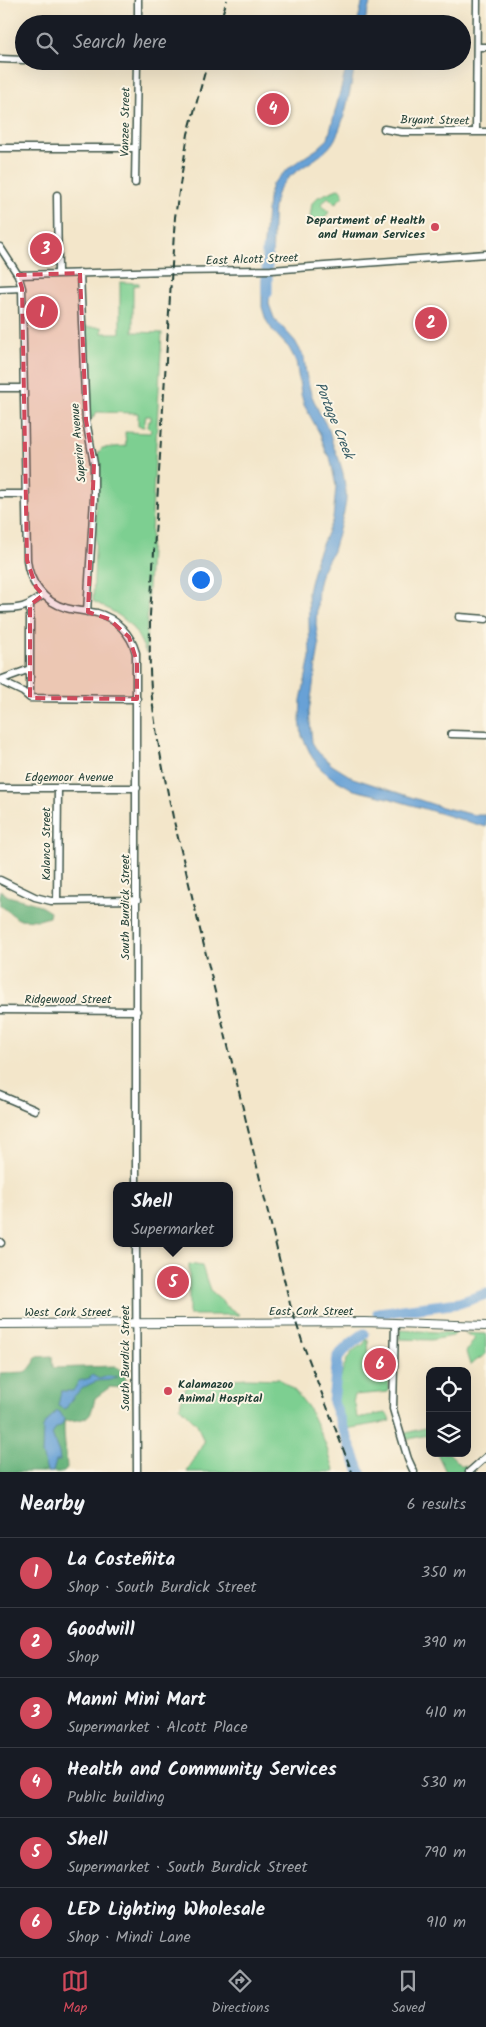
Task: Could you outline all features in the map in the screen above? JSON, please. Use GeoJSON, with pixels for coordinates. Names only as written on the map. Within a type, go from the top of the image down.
{"type":"FeatureCollection","features":[{"type":"Feature","properties":{"kind":"street"},"geometry":{"type":"LineString","coordinates":[[138,0],[138,15]]}},
{"type":"Feature","properties":{"kind":"street"},"geometry":{"type":"LineString","coordinates":[[476,132],[477,0]]}},
{"type":"Feature","properties":{"kind":"street"},"geometry":{"type":"LineString","coordinates":[[477,47],[486,47]]}},
{"type":"Feature","properties":{"kind":"street"},"geometry":{"type":"LineString","coordinates":[[0,59],[15,60]]}},
{"type":"Feature","properties":{"kind":"street","name":"Vanzee Street"},"geometry":{"type":"LineString","coordinates":[[135,184],[137,70]]}},
{"type":"Feature","properties":{"kind":"street","name":"Bryant Street"},"geometry":{"type":"LineString","coordinates":[[384,129],[402,132],[486,132]]}},
{"type":"Feature","properties":{"kind":"street"},"geometry":{"type":"LineString","coordinates":[[0,148],[136,148]]}},
{"type":"Feature","properties":{"kind":"street"},"geometry":{"type":"LineString","coordinates":[[58,195],[58,273]]}},
{"type":"Feature","properties":{"kind":"street"},"geometry":{"type":"LineString","coordinates":[[0,247],[18,275],[22,288],[28,568],[36,587],[43,594],[61,606],[88,612]]}},
{"type":"Feature","properties":{"kind":"street","name":"East Alcott Street"},"geometry":{"type":"LineString","coordinates":[[18,275],[262,271],[486,254]]}},
{"type":"Feature","properties":{"kind":"street","name":"Superior Avenue"},"geometry":{"type":"LineString","coordinates":[[80,273],[86,420],[94,464],[88,612]]}},
{"type":"Feature","properties":{"kind":"street"},"geometry":{"type":"LineString","coordinates":[[0,289],[22,288]]}},
{"type":"Feature","properties":{"kind":"street"},"geometry":{"type":"LineString","coordinates":[[0,388],[23,388]]}},
{"type":"Feature","properties":{"kind":"street"},"geometry":{"type":"LineString","coordinates":[[0,494],[26,494]]}},
{"type":"Feature","properties":{"kind":"street"},"geometry":{"type":"LineString","coordinates":[[0,609],[21,609],[30,605],[43,594]]}},
{"type":"Feature","properties":{"kind":"street"},"geometry":{"type":"LineString","coordinates":[[30,605],[30,698]]}},
{"type":"Feature","properties":{"kind":"street","name":"South Burdick Street"},"geometry":{"type":"LineString","coordinates":[[88,612],[109,619],[124,631],[133,643],[136,653],[136,1182]]}},
{"type":"Feature","properties":{"kind":"street"},"geometry":{"type":"LineString","coordinates":[[459,617],[486,620]]}},
{"type":"Feature","properties":{"kind":"street"},"geometry":{"type":"LineString","coordinates":[[0,680],[30,670]]}},
{"type":"Feature","properties":{"kind":"street"},"geometry":{"type":"LineString","coordinates":[[0,680],[23,692],[30,698],[137,699]]}},
{"type":"Feature","properties":{"kind":"street"},"geometry":{"type":"LineString","coordinates":[[451,734],[486,735]]}},
{"type":"Feature","properties":{"kind":"street","name":"Edgemoor Avenue"},"geometry":{"type":"LineString","coordinates":[[0,788],[137,788]]}},
{"type":"Feature","properties":{"kind":"street","name":"Kalanco Street"},"geometry":{"type":"LineString","coordinates":[[57,901],[58,788]]}},
{"type":"Feature","properties":{"kind":"street"},"geometry":{"type":"LineString","coordinates":[[0,880],[35,897],[57,901],[137,900]]}},
{"type":"Feature","properties":{"kind":"street","name":"Ridgewood Street"},"geometry":{"type":"LineString","coordinates":[[0,1010],[137,1011]]}},
{"type":"Feature","properties":{"kind":"street"},"geometry":{"type":"LineString","coordinates":[[0,1095],[35,1110]]}},
{"type":"Feature","properties":{"kind":"street","name":"South Burdick Street"},"geometry":{"type":"LineString","coordinates":[[136,1247],[137,1472]]}},
{"type":"Feature","properties":{"kind":"street"},"geometry":{"type":"LineString","coordinates":[[395,1323],[393,1409],[408,1459],[414,1472]]}},
{"type":"Feature","properties":{"kind":"street","name":"East Cork Street"},"geometry":{"type":"LineString","coordinates":[[136,1324],[395,1323],[486,1326]]}},
{"type":"Feature","properties":{"kind":"street","name":"West Cork Street"},"geometry":{"type":"LineString","coordinates":[[0,1324],[136,1324]]}},
{"type":"Feature","properties":{"kind":"street"},"geometry":{"type":"LineString","coordinates":[[469,1472],[486,1457]]}},
{"type":"Feature","properties":{"kind":"highlighted area"},"geometry":{"type":"Polygon","coordinates":[[[80,273],[86,420],[94,464],[88,612],[109,619],[129,637],[137,662],[137,699],[30,698],[30,605],[43,595],[36,587],[27,560],[22,288],[18,275],[80,273]]]}},
{"type":"Feature","properties":{"kind":"green space"},"geometry":{"type":"Polygon","coordinates":[[[340,188],[343,196],[335,204],[328,197],[321,205],[329,212],[319,225],[310,217],[312,203],[318,197],[340,188]]]}},
{"type":"Feature","properties":{"kind":"green space"},"geometry":{"type":"Polygon","coordinates":[[[120,282],[139,283],[139,285],[133,286],[133,332],[162,333],[146,653],[131,626],[112,611],[93,601],[96,529],[95,458],[102,448],[126,446],[125,432],[150,433],[151,430],[148,427],[151,416],[146,416],[144,427],[138,426],[138,413],[97,412],[88,421],[84,327],[102,327],[102,333],[120,333],[120,282]]]}},
{"type":"Feature","properties":{"kind":"green space"},"geometry":{"type":"Polygon","coordinates":[[[0,890],[8,896],[37,904],[50,912],[49,917],[39,920],[18,919],[0,905],[0,890]]]}},
{"type":"Feature","properties":{"kind":"green space"},"geometry":{"type":"Polygon","coordinates":[[[189,1264],[202,1266],[210,1290],[223,1301],[222,1303],[240,1315],[189,1315],[189,1264]]]}},
{"type":"Feature","properties":{"kind":"green space"},"geometry":{"type":"Polygon","coordinates":[[[400,1330],[456,1333],[453,1336],[431,1340],[399,1339],[400,1330]]]}},
{"type":"Feature","properties":{"kind":"green space"},"geometry":{"type":"Polygon","coordinates":[[[465,1333],[486,1334],[486,1354],[470,1365],[466,1352],[475,1338],[465,1333]]]}},
{"type":"Feature","properties":{"kind":"green space"},"geometry":{"type":"Polygon","coordinates":[[[367,1339],[370,1375],[389,1376],[388,1392],[355,1395],[353,1402],[357,1418],[385,1413],[391,1421],[346,1429],[336,1401],[338,1380],[350,1355],[363,1345],[367,1339]]]}},
{"type":"Feature","properties":{"kind":"green space"},"geometry":{"type":"Polygon","coordinates":[[[52,1356],[53,1368],[115,1366],[124,1374],[126,1387],[110,1387],[95,1398],[92,1410],[87,1417],[65,1421],[64,1436],[67,1469],[64,1472],[0,1472],[0,1373],[27,1372],[36,1357],[52,1356]]]}},
{"type":"Feature","properties":{"kind":"green space"},"geometry":{"type":"Polygon","coordinates":[[[247,1378],[279,1379],[295,1391],[308,1407],[325,1443],[335,1472],[187,1472],[204,1442],[197,1424],[180,1407],[185,1390],[192,1382],[247,1378]]]}},
{"type":"Feature","properties":{"kind":"green space"},"geometry":{"type":"Polygon","coordinates":[[[426,1429],[426,1435],[405,1440],[403,1434],[426,1429]]]}},
{"type":"Feature","properties":{"kind":"green space"},"geometry":{"type":"Polygon","coordinates":[[[439,1457],[453,1457],[462,1466],[465,1465],[466,1471],[446,1472],[439,1457]]]}},
{"type":"Feature","properties":{"kind":"water"},"geometry":{"type":"Polygon","coordinates":[[[363,0],[371,0],[367,15],[359,15],[363,0]]]}},
{"type":"Feature","properties":{"kind":"water"},"geometry":{"type":"Polygon","coordinates":[[[346,70],[354,70],[345,111],[335,139],[322,154],[288,179],[281,186],[277,194],[274,207],[272,256],[270,264],[262,264],[268,199],[272,184],[291,166],[317,149],[328,139],[346,70]]]}},
{"type":"Feature","properties":{"kind":"water"},"geometry":{"type":"Polygon","coordinates":[[[262,279],[270,279],[269,304],[274,318],[295,341],[304,357],[311,394],[329,430],[343,473],[346,492],[344,512],[333,551],[322,571],[318,587],[316,625],[319,646],[309,712],[312,742],[318,752],[332,765],[353,778],[441,807],[475,815],[486,815],[486,827],[354,790],[331,777],[320,768],[312,757],[302,736],[300,720],[301,700],[310,657],[308,591],[317,556],[333,519],[336,486],[330,457],[304,405],[296,361],[289,348],[273,331],[266,320],[262,307],[262,279]]]}},
{"type":"Feature","properties":{"kind":"water"},"geometry":{"type":"Polygon","coordinates":[[[92,1375],[99,1379],[108,1376],[118,1377],[88,1385],[72,1398],[67,1407],[64,1409],[58,1406],[61,1391],[73,1391],[79,1381],[90,1378],[92,1375]]]}},
{"type":"Feature","properties":{"kind":"water"},"geometry":{"type":"Polygon","coordinates":[[[56,1411],[60,1412],[64,1419],[62,1425],[56,1428],[52,1435],[60,1461],[56,1461],[53,1472],[47,1472],[42,1454],[43,1427],[56,1411]]]}},
{"type":"Feature","properties":{"kind":"waterway","name":"Portage Creek"},"geometry":{"type":"LineString","coordinates":[[267,249],[267,293]]}},
{"type":"Feature","properties":{"kind":"waterway"},"geometry":{"type":"LineString","coordinates":[[378,1313],[459,1303],[486,1294]]}},
{"type":"Feature","properties":{"kind":"waterway"},"geometry":{"type":"LineString","coordinates":[[360,1472],[333,1402],[338,1356],[364,1334]]}},
{"type":"Feature","properties":{"kind":"railway"},"geometry":{"type":"LineString","coordinates":[[222,15],[227,0]]}},
{"type":"Feature","properties":{"kind":"railway"},"geometry":{"type":"LineString","coordinates":[[206,70],[188,134],[175,217],[150,615],[151,688],[157,737],[173,817],[290,1304],[304,1347],[352,1472]]}},
{"type":"Feature","properties":{"kind":"place","name":"Health and Community Services"},"geometry":{"type":"Point","coordinates":[273,109]}},
{"type":"Feature","properties":{"kind":"place","name":"Department of Health and Human Services"},"geometry":{"type":"Point","coordinates":[435,227]}},
{"type":"Feature","properties":{"kind":"place","name":"Manni Mini Mart"},"geometry":{"type":"Point","coordinates":[46,249]}},
{"type":"Feature","properties":{"kind":"place","name":"La Costeñita"},"geometry":{"type":"Point","coordinates":[42,312]}},
{"type":"Feature","properties":{"kind":"place","name":"Goodwill"},"geometry":{"type":"Point","coordinates":[431,323]}},
{"type":"Feature","properties":{"kind":"place","name":"Shell"},"geometry":{"type":"Point","coordinates":[173,1282]}},
{"type":"Feature","properties":{"kind":"place","name":"LED Lighting Wholesale"},"geometry":{"type":"Point","coordinates":[380,1364]}},
{"type":"Feature","properties":{"kind":"place","name":"Kalamazoo Animal Hospital"},"geometry":{"type":"Point","coordinates":[168,1391]}}]}
